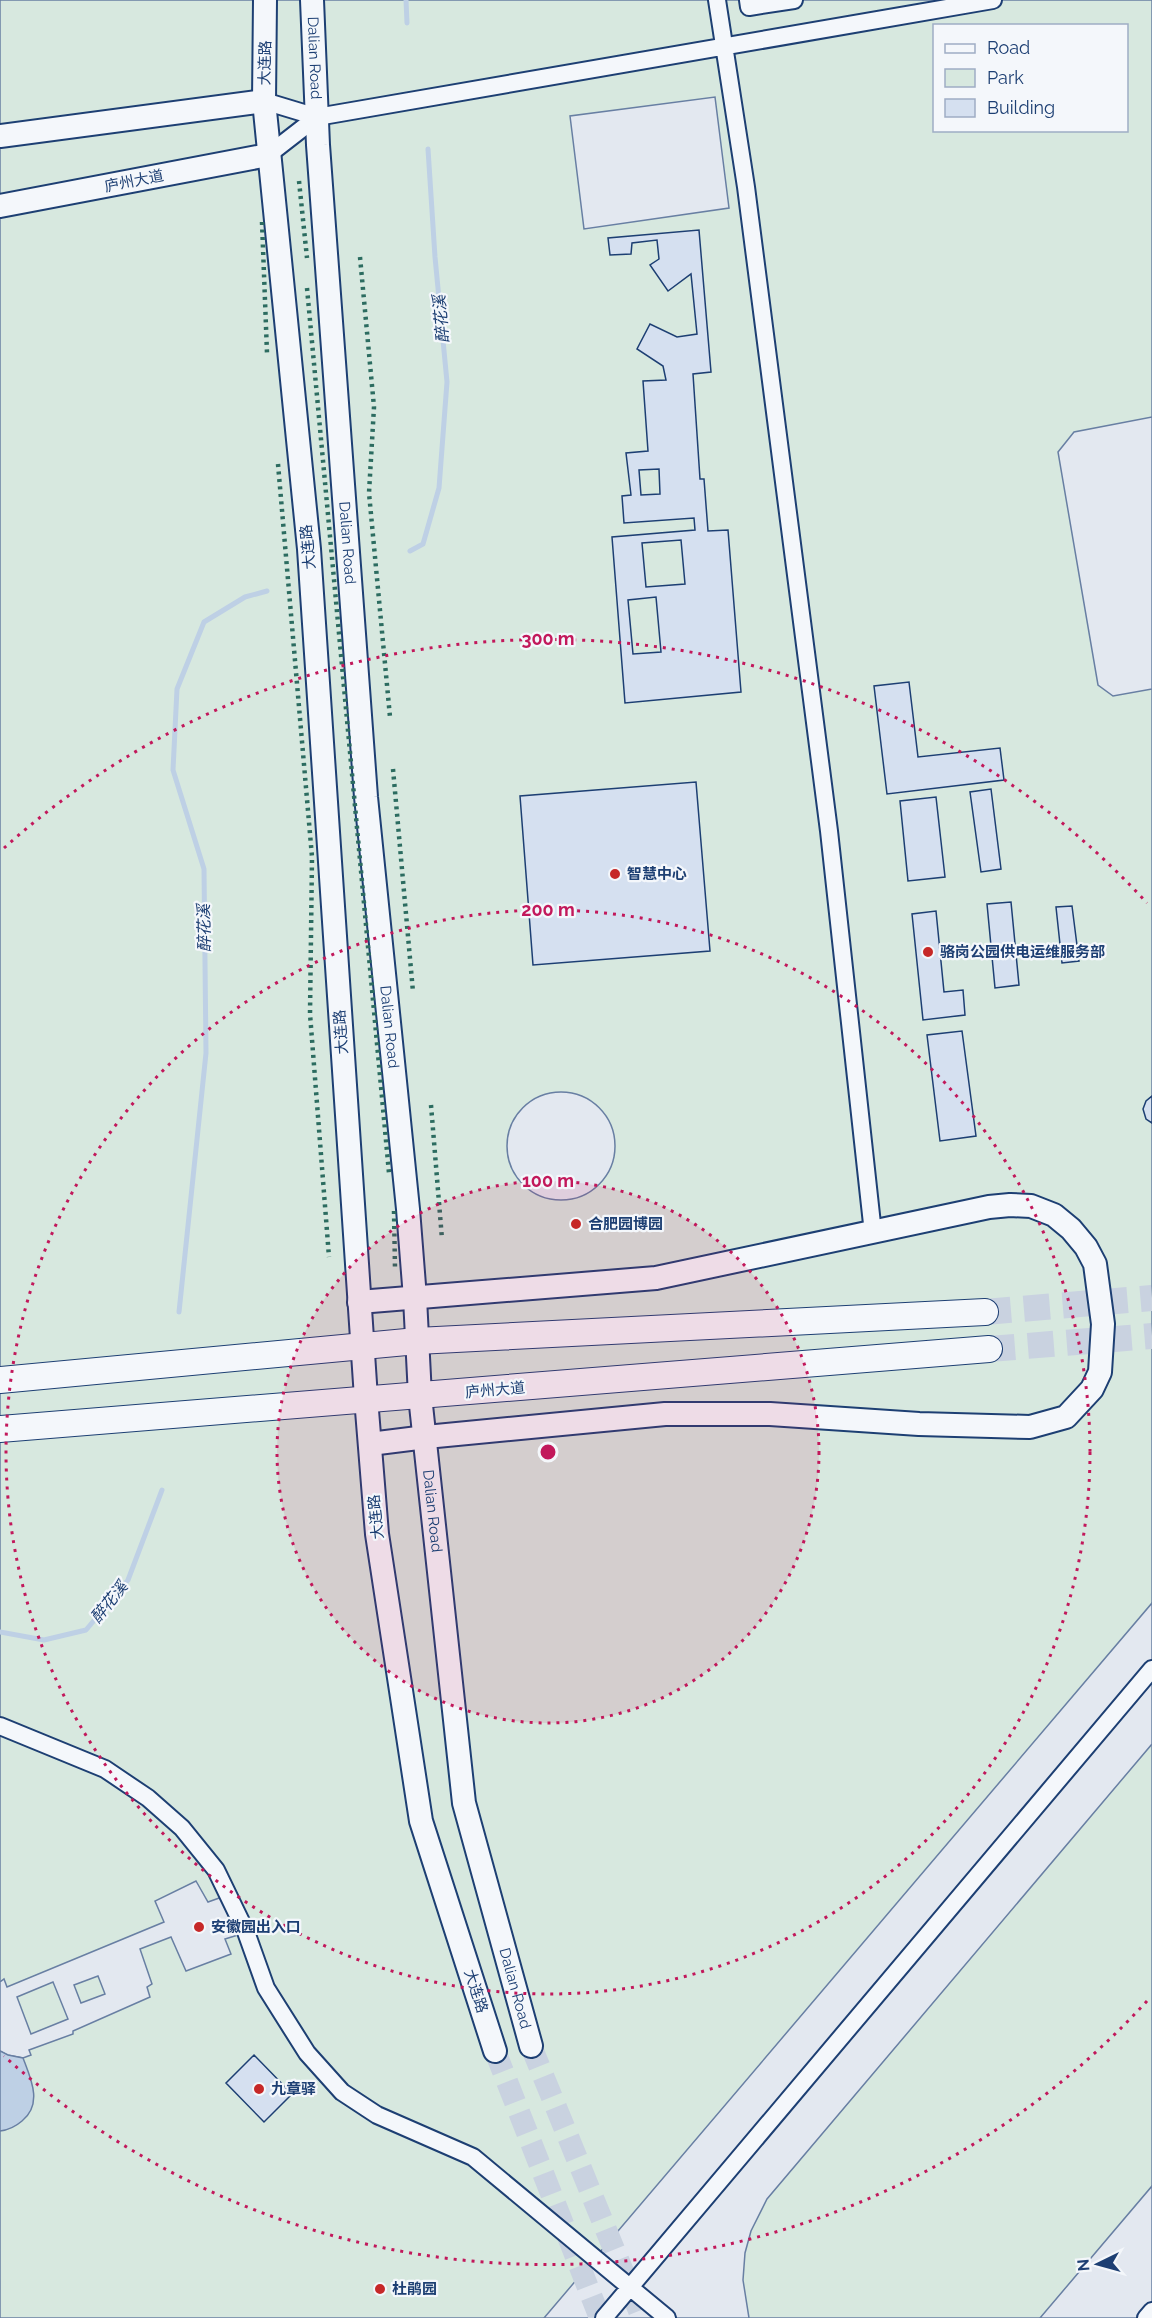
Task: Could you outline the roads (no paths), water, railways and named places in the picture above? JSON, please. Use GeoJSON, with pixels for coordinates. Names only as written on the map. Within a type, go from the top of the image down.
{"type":"FeatureCollection","features":[{"type":"Feature","properties":{"kind":"main road","name":"大连路"},"geometry":{"type":"LineString","coordinates":[[265,0],[264,101],[309,549],[359,1302],[377,1534],[421,1821],[495,2051]]}},
{"type":"Feature","properties":{"kind":"main road","name":"Dalian Road"},"geometry":{"type":"LineString","coordinates":[[312,0],[317,117],[366,797],[415,1298],[420,1396],[464,1803],[531,2046]]}},
{"type":"Feature","properties":{"kind":"main road"},"geometry":{"type":"LineString","coordinates":[[0,136],[264,101]]}},
{"type":"Feature","properties":{"kind":"main road","name":"庐州大道"},"geometry":{"type":"LineString","coordinates":[[0,207],[268,155]]}},
{"type":"Feature","properties":{"kind":"main road"},"geometry":{"type":"LineString","coordinates":[[359,1302],[656,1278],[989,1207],[1010,1205],[1031,1206],[1054,1215],[1071,1229],[1086,1247],[1095,1264],[1103,1324],[1100,1372],[1092,1389],[1066,1417],[1030,1427],[919,1424],[770,1414],[665,1414],[370,1444]]}},
{"type":"Feature","properties":{"kind":"main road"},"geometry":{"type":"LineString","coordinates":[[0,1380],[417,1341],[985,1312]]}},
{"type":"Feature","properties":{"kind":"main road","name":"庐州大道"},"geometry":{"type":"LineString","coordinates":[[0,1429],[989,1349]]}},
{"type":"Feature","properties":{"kind":"street"},"geometry":{"type":"LineString","coordinates":[[717,0],[746,187],[828,820],[873,1233]]}},
{"type":"Feature","properties":{"kind":"street"},"geometry":{"type":"LineString","coordinates":[[748,0],[749,7],[794,0]]}},
{"type":"Feature","properties":{"kind":"street"},"geometry":{"type":"LineString","coordinates":[[264,101],[317,117],[993,0]]}},
{"type":"Feature","properties":{"kind":"street"},"geometry":{"type":"LineString","coordinates":[[268,155],[317,117]]}},
{"type":"Feature","properties":{"kind":"street"},"geometry":{"type":"LineString","coordinates":[[604,2318],[1152,1669]]}},
{"type":"Feature","properties":{"kind":"street"},"geometry":{"type":"LineString","coordinates":[[0,1726],[105,1769],[148,1798],[182,1828],[216,1870],[246,1932],[266,1988],[307,2053],[342,2092],[377,2115],[473,2157],[668,2318]]}},
{"type":"Feature","properties":{"kind":"street"},"geometry":{"type":"LineString","coordinates":[[1146,2318],[1152,2311]]}},
{"type":"Feature","properties":{"kind":"water"},"geometry":{"type":"Polygon","coordinates":[[[0,2051],[23,2058],[32,2083],[34,2099],[32,2107],[22,2121],[12,2128],[0,2131],[0,2051]]]}},
{"type":"Feature","properties":{"kind":"waterway","name":"醉花溪"},"geometry":{"type":"LineString","coordinates":[[406,0],[407,23]]}},
{"type":"Feature","properties":{"kind":"waterway","name":"醉花溪"},"geometry":{"type":"LineString","coordinates":[[410,551],[423,544],[439,488],[447,382],[435,257],[428,149]]}},
{"type":"Feature","properties":{"kind":"waterway","name":"醉花溪"},"geometry":{"type":"LineString","coordinates":[[179,1312],[206,1053],[204,869],[173,770],[177,689],[204,622],[245,597],[267,591]]}},
{"type":"Feature","properties":{"kind":"waterway","name":"醉花溪"},"geometry":{"type":"LineString","coordinates":[[0,1632],[44,1640],[86,1630],[128,1580],[162,1490]]}},
{"type":"Feature","properties":{"kind":"tunnel"},"geometry":{"type":"LineString","coordinates":[[985,1312],[1152,1298]]}},
{"type":"Feature","properties":{"kind":"tunnel"},"geometry":{"type":"LineString","coordinates":[[989,1349],[1152,1336]]}},
{"type":"Feature","properties":{"kind":"tunnel"},"geometry":{"type":"LineString","coordinates":[[531,2046],[642,2318]]}},
{"type":"Feature","properties":{"kind":"tunnel"},"geometry":{"type":"LineString","coordinates":[[495,2051],[600,2318]]}},
{"type":"Feature","properties":{"kind":"place","name":"智慧中心"},"geometry":{"type":"Point","coordinates":[615,874]}},
{"type":"Feature","properties":{"kind":"place","name":"骆岗公园供电运维服务部"},"geometry":{"type":"Point","coordinates":[928,952]}},
{"type":"Feature","properties":{"kind":"place","name":"合肥园博园"},"geometry":{"type":"Point","coordinates":[576,1224]}},
{"type":"Feature","properties":{"kind":"place","name":"安徽园出入口"},"geometry":{"type":"Point","coordinates":[199,1927]}},
{"type":"Feature","properties":{"kind":"place","name":"九章驿"},"geometry":{"type":"Point","coordinates":[259,2089]}},
{"type":"Feature","properties":{"kind":"place","name":"杜鹃园"},"geometry":{"type":"Point","coordinates":[380,2289]}}]}
